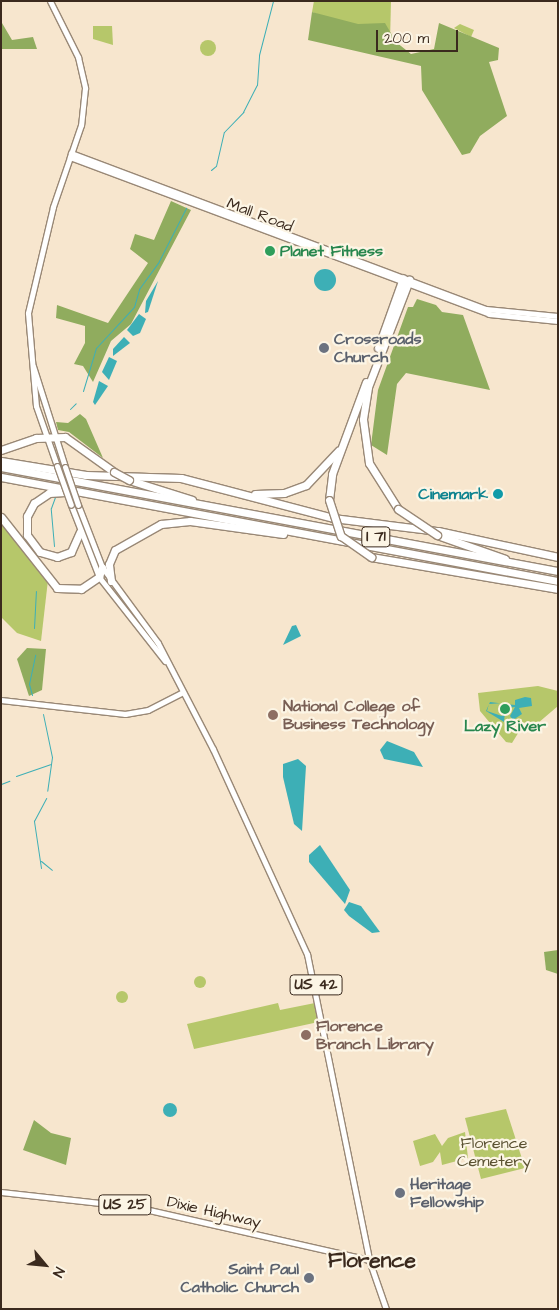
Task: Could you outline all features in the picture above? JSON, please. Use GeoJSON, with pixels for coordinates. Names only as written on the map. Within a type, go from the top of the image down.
{"type":"FeatureCollection","features":[{"type":"Feature","properties":{"kind":"highway"},"geometry":{"type":"LineString","coordinates":[[405,281],[345,440],[328,500],[341,536],[371,557],[558,588]]}},
{"type":"Feature","properties":{"kind":"highway"},"geometry":{"type":"LineString","coordinates":[[405,281],[368,387],[363,419],[369,463],[398,509],[437,535],[512,563]]}},
{"type":"Feature","properties":{"kind":"highway"},"geometry":{"type":"LineString","coordinates":[[1,450],[45,437],[54,436],[71,440],[114,472],[129,480],[180,494],[197,503]]}},
{"type":"Feature","properties":{"kind":"highway"},"geometry":{"type":"LineString","coordinates":[[1,461],[86,475],[168,476],[259,495],[292,491],[319,475],[345,440]]}},
{"type":"Feature","properties":{"kind":"highway","name":"I 71"},"geometry":{"type":"LineString","coordinates":[[1,467],[558,571]]}},
{"type":"Feature","properties":{"kind":"highway","name":"I 71"},"geometry":{"type":"LineString","coordinates":[[1,477],[558,581]]}},
{"type":"Feature","properties":{"kind":"highway"},"geometry":{"type":"LineString","coordinates":[[210,485],[333,518],[438,531],[558,557]]}},
{"type":"Feature","properties":{"kind":"highway"},"geometry":{"type":"LineString","coordinates":[[73,491],[36,500],[27,516],[26,531],[40,552],[57,558],[71,552],[80,532]]}},
{"type":"Feature","properties":{"kind":"highway"},"geometry":{"type":"LineString","coordinates":[[1,517],[55,587],[75,591],[99,577],[102,567]]}},
{"type":"Feature","properties":{"kind":"highway"},"geometry":{"type":"LineString","coordinates":[[111,580],[109,564],[114,550],[161,524],[185,521],[300,533]]}},
{"type":"Feature","properties":{"kind":"main road","name":"US 42"},"geometry":{"type":"LineString","coordinates":[[50,1],[78,58],[85,84],[82,117],[29,304],[27,325],[36,406],[45,437],[80,532],[99,577],[167,663]]}},
{"type":"Feature","properties":{"kind":"main road","name":"Mall Road"},"geometry":{"type":"LineString","coordinates":[[71,155],[494,316],[558,321]]}},
{"type":"Feature","properties":{"kind":"main road","name":"Mall Road"},"geometry":{"type":"LineString","coordinates":[[405,281],[497,312],[558,316]]}},
{"type":"Feature","properties":{"kind":"main road","name":"US 42"},"geometry":{"type":"LineString","coordinates":[[32,366],[78,505],[102,567],[152,634],[183,692],[242,806],[307,954],[369,1260]]}},
{"type":"Feature","properties":{"kind":"main road"},"geometry":{"type":"LineString","coordinates":[[1,700],[125,714],[148,710],[183,692]]}},
{"type":"Feature","properties":{"kind":"main road","name":"Dixie Highway"},"geometry":{"type":"LineString","coordinates":[[1,1192],[136,1207],[369,1260]]}},
{"type":"Feature","properties":{"kind":"main road"},"geometry":{"type":"LineString","coordinates":[[369,1260],[386,1309]]}},
{"type":"Feature","properties":{"kind":"green space"},"geometry":{"type":"Polygon","coordinates":[[[314,1],[391,1],[390,42],[312,12],[314,1]]]}},
{"type":"Feature","properties":{"kind":"green space"},"geometry":{"type":"Polygon","coordinates":[[[312,12],[358,24],[385,23],[396,42],[411,54],[434,49],[439,23],[499,48],[498,60],[489,62],[507,116],[480,136],[470,153],[462,155],[422,90],[421,66],[308,40],[312,12]]]}},
{"type":"Feature","properties":{"kind":"green space"},"geometry":{"type":"Polygon","coordinates":[[[2,23],[12,40],[33,37],[37,49],[1,49],[2,23]]]}},
{"type":"Feature","properties":{"kind":"green space"},"geometry":{"type":"Polygon","coordinates":[[[460,24],[474,30],[471,37],[454,28],[460,24]]]}},
{"type":"Feature","properties":{"kind":"green space"},"geometry":{"type":"Polygon","coordinates":[[[93,26],[112,26],[113,45],[93,39],[93,26]]]}},
{"type":"Feature","properties":{"kind":"green space"},"geometry":{"type":"Polygon","coordinates":[[[205,40],[211,40],[216,45],[214,54],[205,56],[200,51],[200,45],[205,40]]]}},
{"type":"Feature","properties":{"kind":"green space"},"geometry":{"type":"Polygon","coordinates":[[[171,201],[191,210],[131,324],[111,341],[93,382],[83,366],[74,364],[85,343],[85,326],[56,318],[57,305],[108,323],[148,263],[130,249],[135,234],[154,240],[171,201]]]}},
{"type":"Feature","properties":{"kind":"green space"},"geometry":{"type":"Polygon","coordinates":[[[417,299],[436,305],[442,312],[463,315],[490,390],[406,373],[397,384],[387,455],[371,445],[378,390],[408,307],[413,307],[417,299]]]}},
{"type":"Feature","properties":{"kind":"green space"},"geometry":{"type":"Polygon","coordinates":[[[80,414],[86,419],[103,458],[69,432],[58,430],[56,422],[68,423],[80,414]]]}},
{"type":"Feature","properties":{"kind":"green space"},"geometry":{"type":"Polygon","coordinates":[[[1,517],[48,580],[41,641],[17,633],[1,617],[1,517]]]}},
{"type":"Feature","properties":{"kind":"green space"},"geometry":{"type":"Polygon","coordinates":[[[27,648],[46,649],[42,690],[29,696],[17,659],[27,648]]]}},
{"type":"Feature","properties":{"kind":"green space"},"geometry":{"type":"Polygon","coordinates":[[[538,686],[558,691],[558,706],[531,729],[525,722],[512,743],[506,742],[480,711],[478,693],[538,686]]]}},
{"type":"Feature","properties":{"kind":"green space"},"geometry":{"type":"Polygon","coordinates":[[[558,950],[558,974],[546,970],[544,952],[558,950]]]}},
{"type":"Feature","properties":{"kind":"green space"},"geometry":{"type":"Polygon","coordinates":[[[198,976],[202,976],[206,982],[202,988],[198,988],[194,984],[194,980],[198,976]]]}},
{"type":"Feature","properties":{"kind":"green space"},"geometry":{"type":"Polygon","coordinates":[[[124,991],[127,992],[127,1002],[120,1003],[117,1002],[116,995],[117,992],[124,991]]]}},
{"type":"Feature","properties":{"kind":"green space"},"geometry":{"type":"Polygon","coordinates":[[[320,1002],[323,1021],[194,1049],[187,1024],[278,1003],[280,1010],[320,1002]]]}},
{"type":"Feature","properties":{"kind":"green space","name":"Florence Cemetery"},"geometry":{"type":"Polygon","coordinates":[[[506,1109],[525,1168],[481,1179],[465,1118],[506,1109]]]}},
{"type":"Feature","properties":{"kind":"green space"},"geometry":{"type":"Polygon","coordinates":[[[34,1120],[51,1133],[71,1138],[66,1165],[23,1150],[34,1120]]]}},
{"type":"Feature","properties":{"kind":"green space"},"geometry":{"type":"Polygon","coordinates":[[[465,1132],[468,1158],[442,1165],[440,1152],[433,1162],[420,1166],[413,1141],[435,1134],[442,1146],[448,1138],[465,1132]]]}},
{"type":"Feature","properties":{"kind":"water"},"geometry":{"type":"Polygon","coordinates":[[[325,269],[333,272],[336,280],[333,288],[325,291],[317,288],[314,280],[317,272],[325,269]]]}},
{"type":"Feature","properties":{"kind":"water"},"geometry":{"type":"Polygon","coordinates":[[[158,281],[148,312],[145,313],[146,301],[158,281]]]}},
{"type":"Feature","properties":{"kind":"water"},"geometry":{"type":"Polygon","coordinates":[[[139,314],[146,319],[140,333],[133,336],[127,330],[139,314]]]}},
{"type":"Feature","properties":{"kind":"water"},"geometry":{"type":"Polygon","coordinates":[[[124,337],[130,343],[113,356],[113,349],[124,337]]]}},
{"type":"Feature","properties":{"kind":"water"},"geometry":{"type":"Polygon","coordinates":[[[109,357],[117,361],[109,380],[102,372],[109,357]]]}},
{"type":"Feature","properties":{"kind":"water"},"geometry":{"type":"Polygon","coordinates":[[[99,381],[108,386],[95,405],[93,402],[99,381]]]}},
{"type":"Feature","properties":{"kind":"water"},"geometry":{"type":"Polygon","coordinates":[[[296,625],[301,636],[283,645],[292,626],[296,625]]]}},
{"type":"Feature","properties":{"kind":"water"},"geometry":{"type":"Polygon","coordinates":[[[525,697],[531,698],[532,706],[519,708],[522,714],[513,720],[510,716],[515,707],[507,708],[511,711],[505,712],[504,722],[486,711],[489,705],[487,711],[502,716],[507,705],[504,704],[515,705],[515,700],[525,697]]]}},
{"type":"Feature","properties":{"kind":"water"},"geometry":{"type":"Polygon","coordinates":[[[387,741],[414,752],[423,767],[384,759],[380,750],[387,741]]]}},
{"type":"Feature","properties":{"kind":"water"},"geometry":{"type":"Polygon","coordinates":[[[298,759],[306,766],[302,831],[294,824],[283,777],[283,764],[298,759]]]}},
{"type":"Feature","properties":{"kind":"water"},"geometry":{"type":"Polygon","coordinates":[[[320,845],[350,890],[345,904],[309,862],[309,855],[320,845]]]}},
{"type":"Feature","properties":{"kind":"water"},"geometry":{"type":"Polygon","coordinates":[[[349,902],[361,906],[380,932],[372,933],[349,916],[344,910],[349,902]]]}},
{"type":"Feature","properties":{"kind":"water"},"geometry":{"type":"Polygon","coordinates":[[[170,1103],[175,1105],[177,1110],[175,1115],[170,1117],[165,1115],[163,1110],[165,1105],[170,1103]]]}},
{"type":"Feature","properties":{"kind":"waterway"},"geometry":{"type":"LineString","coordinates":[[211,170],[216,166],[224,132],[243,112],[257,85],[259,55],[273,1]]}},
{"type":"Feature","properties":{"kind":"waterway"},"geometry":{"type":"LineString","coordinates":[[83,391],[96,348],[134,307],[139,289],[158,263],[186,208]]}},
{"type":"Feature","properties":{"kind":"waterway"},"geometry":{"type":"LineString","coordinates":[[70,409],[76,403]]}},
{"type":"Feature","properties":{"kind":"waterway"},"geometry":{"type":"LineString","coordinates":[[54,546],[51,508],[55,497]]}},
{"type":"Feature","properties":{"kind":"waterway"},"geometry":{"type":"LineString","coordinates":[[34,628],[36,591]]}},
{"type":"Feature","properties":{"kind":"waterway"},"geometry":{"type":"LineString","coordinates":[[32,695],[29,684],[35,655]]}},
{"type":"Feature","properties":{"kind":"waterway"},"geometry":{"type":"LineString","coordinates":[[43,714],[52,757],[47,791]]}},
{"type":"Feature","properties":{"kind":"waterway"},"geometry":{"type":"LineString","coordinates":[[16,776],[50,764]]}},
{"type":"Feature","properties":{"kind":"waterway"},"geometry":{"type":"LineString","coordinates":[[1,784],[9,781]]}},
{"type":"Feature","properties":{"kind":"waterway"},"geometry":{"type":"LineString","coordinates":[[41,868],[34,821],[46,798]]}},
{"type":"Feature","properties":{"kind":"waterway"},"geometry":{"type":"LineString","coordinates":[[41,861],[52,870]]}},
{"type":"Feature","properties":{"kind":"place","name":"Planet Fitness"},"geometry":{"type":"Point","coordinates":[270,251]}},
{"type":"Feature","properties":{"kind":"place","name":"Crossroads Church"},"geometry":{"type":"Point","coordinates":[324,348]}},
{"type":"Feature","properties":{"kind":"place","name":"Cinemark"},"geometry":{"type":"Point","coordinates":[498,494]}},
{"type":"Feature","properties":{"kind":"place","name":"Lazy River"},"geometry":{"type":"Point","coordinates":[505,709]}},
{"type":"Feature","properties":{"kind":"place","name":"National College of Business Technology"},"geometry":{"type":"Point","coordinates":[273,715]}},
{"type":"Feature","properties":{"kind":"place","name":"Florence Branch Library"},"geometry":{"type":"Point","coordinates":[306,1035]}},
{"type":"Feature","properties":{"kind":"place","name":"Heritage Fellowship"},"geometry":{"type":"Point","coordinates":[400,1193]}},
{"type":"Feature","properties":{"kind":"place","name":"Saint Paul Catholic Church"},"geometry":{"type":"Point","coordinates":[309,1278]}},
{"type":"Feature","properties":{"kind":"district","name":"Florence"},"geometry":{"type":"Point","coordinates":[372,1261]}}]}
